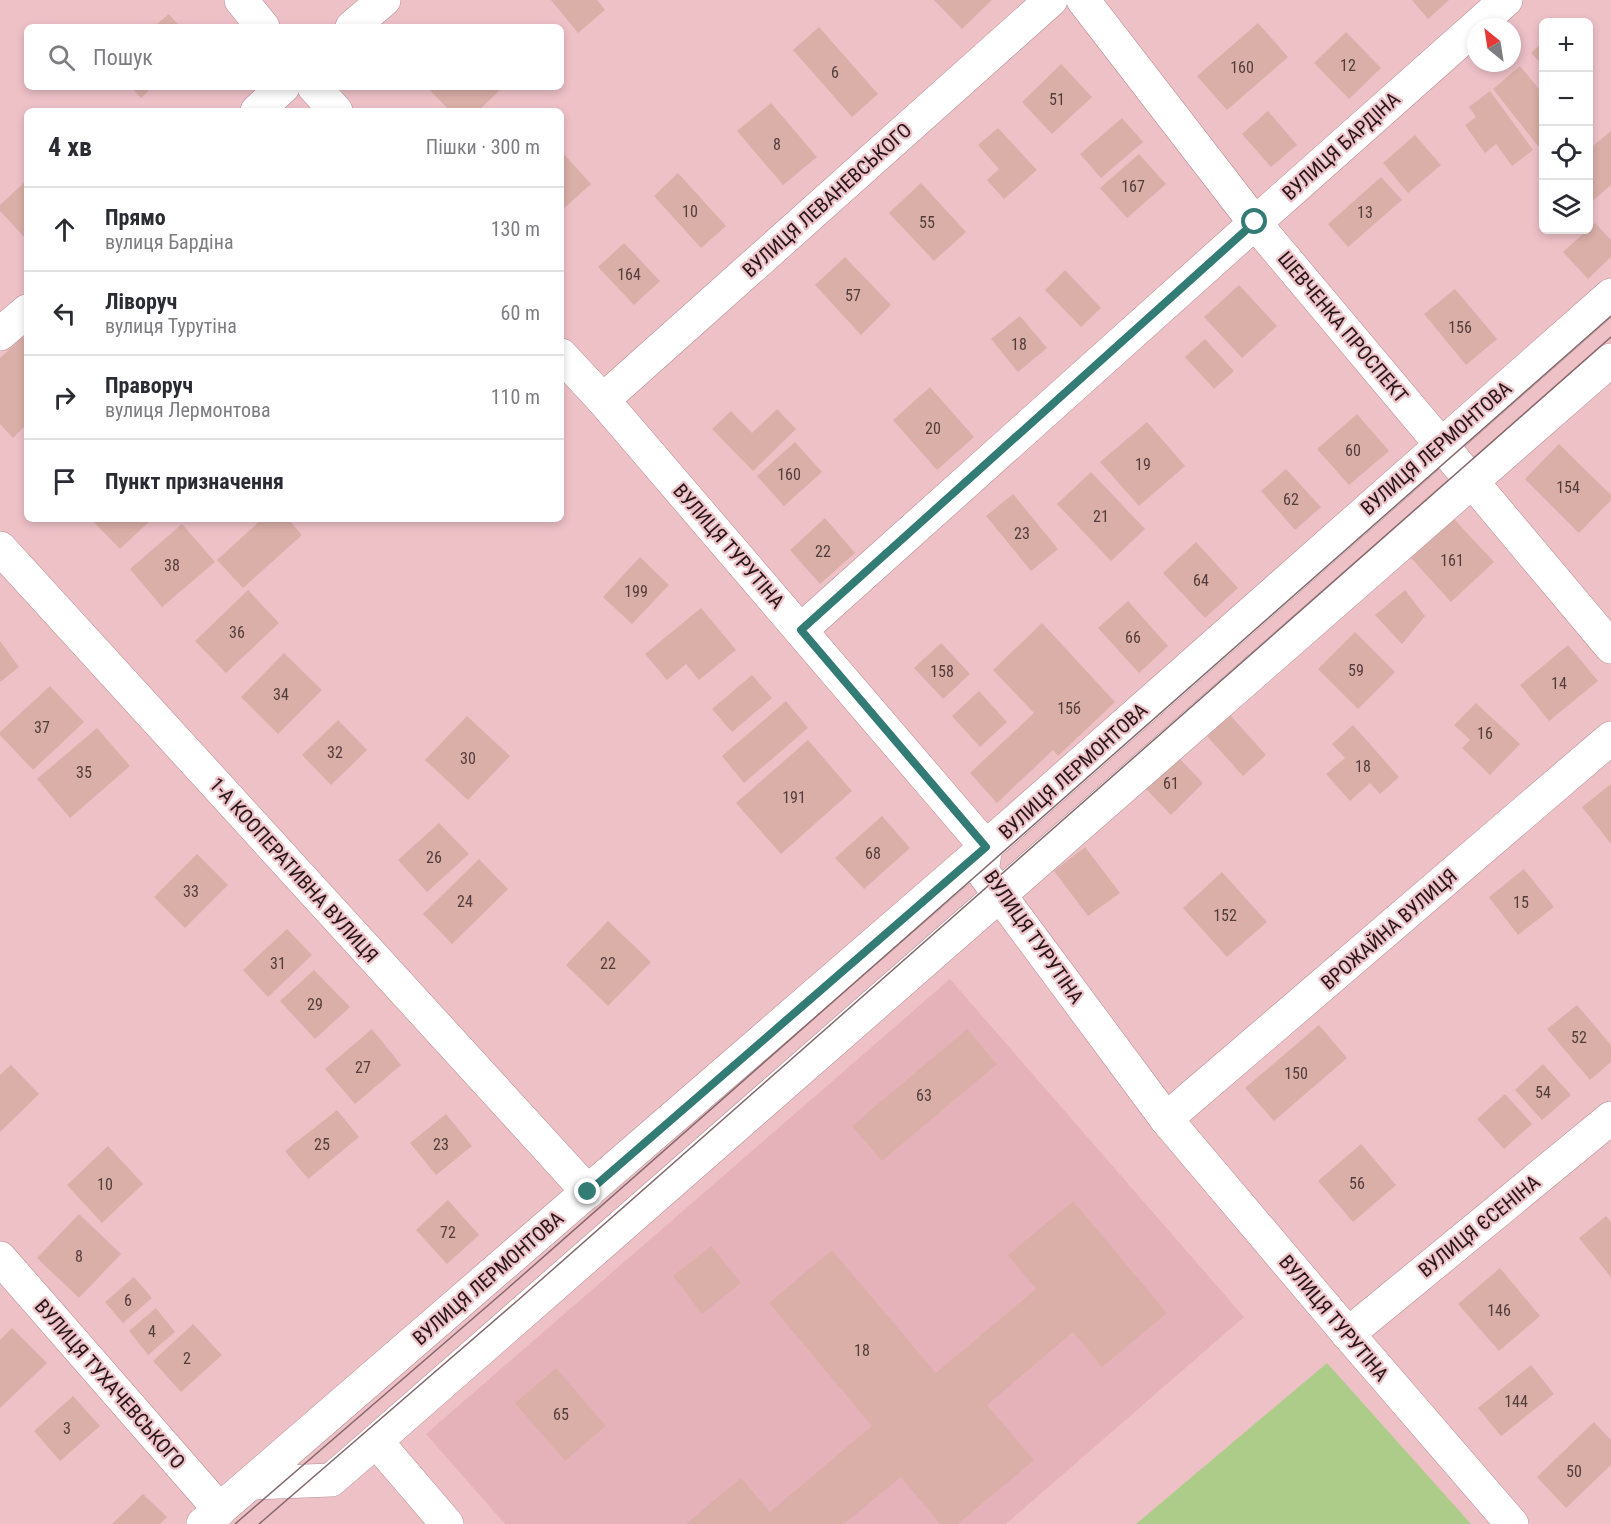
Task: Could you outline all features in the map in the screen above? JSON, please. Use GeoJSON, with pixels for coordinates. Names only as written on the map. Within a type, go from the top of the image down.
{"type":"FeatureCollection","features":[{"type":"Feature","properties":{"kind":"street"},"geometry":{"type":"LineString","coordinates":[[241,0],[261,24]]}},
{"type":"Feature","properties":{"kind":"street"},"geometry":{"type":"LineString","coordinates":[[356,24],[384,0]]}},
{"type":"Feature","properties":{"kind":"street","name":"ВУЛИЦЯ ЛЕВАНЕВСЬКОГО"},"geometry":{"type":"LineString","coordinates":[[603,400],[1051,0]]}},
{"type":"Feature","properties":{"kind":"street","name":"ШЕВЧЕНКА ПРОСПЕКТ"},"geometry":{"type":"LineString","coordinates":[[1083,0],[1255,222],[1611,647]]}},
{"type":"Feature","properties":{"kind":"street","name":"ВУЛИЦЯ БАРДІНА"},"geometry":{"type":"LineString","coordinates":[[801,630],[1506,0]]}},
{"type":"Feature","properties":{"kind":"street"},"geometry":{"type":"LineString","coordinates":[[260,108],[280,90]]}},
{"type":"Feature","properties":{"kind":"street"},"geometry":{"type":"LineString","coordinates":[[317,90],[333,108]]}},
{"type":"Feature","properties":{"kind":"street","name":"ВУЛИЦЯ ЛЕРМОНТОВА"},"geometry":{"type":"LineString","coordinates":[[211,1517],[986,847],[1611,295]]}},
{"type":"Feature","properties":{"kind":"street"},"geometry":{"type":"LineString","coordinates":[[0,334],[24,314]]}},
{"type":"Feature","properties":{"kind":"street","name":"ВУЛИЦЯ ТУРУТІНА"},"geometry":{"type":"LineString","coordinates":[[564,358],[603,400],[986,847],[982,872],[1166,1119],[1512,1524]]}},
{"type":"Feature","properties":{"kind":"street"},"geometry":{"type":"LineString","coordinates":[[251,1483],[331,1480],[1611,360]]}},
{"type":"Feature","properties":{"kind":"street","name":"1-А КООПЕРАТИВНА ВУЛИЦЯ"},"geometry":{"type":"LineString","coordinates":[[0,548],[588,1192]]}},
{"type":"Feature","properties":{"kind":"street","name":"ВРОЖАЙНА ВУЛИЦЯ"},"geometry":{"type":"LineString","coordinates":[[1166,1119],[1611,738]]}},
{"type":"Feature","properties":{"kind":"street","name":"ВУЛИЦЯ ЄСЕНІНА"},"geometry":{"type":"LineString","coordinates":[[1348,1334],[1611,1118]]}},
{"type":"Feature","properties":{"kind":"street","name":"ВУЛИЦЯ ТУХАЧЕВСЬКОГО"},"geometry":{"type":"LineString","coordinates":[[0,1258],[211,1517]]}},
{"type":"Feature","properties":{"kind":"street"},"geometry":{"type":"LineString","coordinates":[[376,1441],[447,1524]]}},
{"type":"Feature","properties":{"kind":"shaded area"},"geometry":{"type":"Polygon","coordinates":[[[950,979],[1244,1317],[1006,1524],[505,1524],[426,1434],[950,979]]]}},
{"type":"Feature","properties":{"kind":"green space"},"geometry":{"type":"Polygon","coordinates":[[[1327,1363],[1471,1524],[1136,1524],[1327,1363]]]}},
{"type":"Feature","properties":{"kind":"building"},"geometry":{"type":"Polygon","coordinates":[[[551,0],[597,0],[605,10],[578,33],[551,0]]]}},
{"type":"Feature","properties":{"kind":"building"},"geometry":{"type":"Polygon","coordinates":[[[934,0],[992,0],[962,29],[934,0]]]}},
{"type":"Feature","properties":{"kind":"building"},"geometry":{"type":"Polygon","coordinates":[[[1412,0],[1449,0],[1428,19],[1412,0]]]}},
{"type":"Feature","properties":{"kind":"building"},"geometry":{"type":"Polygon","coordinates":[[[169,14],[177,24],[157,24],[169,14]]]}},
{"type":"Feature","properties":{"kind":"building"},"geometry":{"type":"Polygon","coordinates":[[[1258,23],[1288,57],[1227,110],[1197,76],[1258,23]]]}},
{"type":"Feature","properties":{"kind":"building"},"geometry":{"type":"Polygon","coordinates":[[[819,27],[878,94],[852,117],[793,50],[819,27]]]}},
{"type":"Feature","properties":{"kind":"building"},"geometry":{"type":"Polygon","coordinates":[[[1346,32],[1381,68],[1349,99],[1314,63],[1346,32]]]}},
{"type":"Feature","properties":{"kind":"building"},"geometry":{"type":"Polygon","coordinates":[[[1539,46],[1539,61],[1531,53],[1539,46]]]}},
{"type":"Feature","properties":{"kind":"building"},"geometry":{"type":"Polygon","coordinates":[[[1061,64],[1092,97],[1052,134],[1022,102],[1061,64]]]}},
{"type":"Feature","properties":{"kind":"building"},"geometry":{"type":"Polygon","coordinates":[[[1521,67],[1539,89],[1538,146],[1493,89],[1513,72],[1521,72],[1521,67]]]}},
{"type":"Feature","properties":{"kind":"building"},"geometry":{"type":"Polygon","coordinates":[[[134,90],[150,90],[141,98],[134,90]]]}},
{"type":"Feature","properties":{"kind":"building"},"geometry":{"type":"Polygon","coordinates":[[[430,90],[500,90],[481,108],[447,108],[430,90]]]}},
{"type":"Feature","properties":{"kind":"building"},"geometry":{"type":"Polygon","coordinates":[[[1490,91],[1533,150],[1512,166],[1496,144],[1485,153],[1465,125],[1476,117],[1469,107],[1490,91]]]}},
{"type":"Feature","properties":{"kind":"building"},"geometry":{"type":"Polygon","coordinates":[[[771,103],[817,157],[783,185],[737,131],[771,103]]]}},
{"type":"Feature","properties":{"kind":"building"},"geometry":{"type":"Polygon","coordinates":[[[1268,111],[1297,145],[1271,167],[1242,134],[1268,111]]]}},
{"type":"Feature","properties":{"kind":"building"},"geometry":{"type":"Polygon","coordinates":[[[1122,118],[1143,142],[1101,178],[1080,154],[1122,118]]]}},
{"type":"Feature","properties":{"kind":"building"},"geometry":{"type":"Polygon","coordinates":[[[998,128],[1037,170],[1004,199],[987,180],[999,169],[978,145],[998,128]]]}},
{"type":"Feature","properties":{"kind":"building"},"geometry":{"type":"Polygon","coordinates":[[[1611,131],[1611,185],[1593,201],[1593,180],[1593,146],[1611,131]]]}},
{"type":"Feature","properties":{"kind":"building"},"geometry":{"type":"Polygon","coordinates":[[[1415,135],[1441,165],[1408,193],[1383,163],[1415,135]]]}},
{"type":"Feature","properties":{"kind":"building"},"geometry":{"type":"Polygon","coordinates":[[[564,154],[591,184],[564,208],[564,154]]]}},
{"type":"Feature","properties":{"kind":"building"},"geometry":{"type":"Polygon","coordinates":[[[1139,154],[1166,184],[1127,218],[1100,188],[1139,154]]]}},
{"type":"Feature","properties":{"kind":"building"},"geometry":{"type":"Polygon","coordinates":[[[678,173],[726,226],[701,248],[654,196],[678,173]]]}},
{"type":"Feature","properties":{"kind":"building"},"geometry":{"type":"Polygon","coordinates":[[[1381,177],[1402,200],[1348,247],[1328,224],[1381,177]]]}},
{"type":"Feature","properties":{"kind":"building"},"geometry":{"type":"Polygon","coordinates":[[[24,183],[24,237],[0,211],[0,205],[24,183]]]}},
{"type":"Feature","properties":{"kind":"building"},"geometry":{"type":"Polygon","coordinates":[[[921,183],[966,232],[934,261],[889,213],[921,183]]]}},
{"type":"Feature","properties":{"kind":"building"},"geometry":{"type":"Polygon","coordinates":[[[1595,223],[1611,240],[1611,257],[1588,279],[1563,252],[1583,234],[1593,234],[1595,223]]]}},
{"type":"Feature","properties":{"kind":"building"},"geometry":{"type":"Polygon","coordinates":[[[624,243],[660,281],[634,305],[598,267],[624,243]]]}},
{"type":"Feature","properties":{"kind":"building"},"geometry":{"type":"Polygon","coordinates":[[[845,257],[891,305],[861,335],[815,285],[845,257]]]}},
{"type":"Feature","properties":{"kind":"building"},"geometry":{"type":"Polygon","coordinates":[[[1065,270],[1101,308],[1081,327],[1045,290],[1065,270]]]}},
{"type":"Feature","properties":{"kind":"building"},"geometry":{"type":"Polygon","coordinates":[[[1239,285],[1277,326],[1242,358],[1204,317],[1239,285]]]}},
{"type":"Feature","properties":{"kind":"building"},"geometry":{"type":"Polygon","coordinates":[[[1455,289],[1497,339],[1466,365],[1424,314],[1455,289]]]}},
{"type":"Feature","properties":{"kind":"building"},"geometry":{"type":"Polygon","coordinates":[[[1020,316],[1047,348],[1018,372],[991,339],[1020,316]]]}},
{"type":"Feature","properties":{"kind":"building"},"geometry":{"type":"Polygon","coordinates":[[[24,338],[24,427],[13,438],[0,424],[0,358],[24,338]]]}},
{"type":"Feature","properties":{"kind":"building"},"geometry":{"type":"Polygon","coordinates":[[[1205,339],[1234,371],[1214,389],[1185,357],[1205,339]]]}},
{"type":"Feature","properties":{"kind":"building"},"geometry":{"type":"Polygon","coordinates":[[[930,387],[974,437],[937,470],[893,420],[930,387]]]}},
{"type":"Feature","properties":{"kind":"building"},"geometry":{"type":"Polygon","coordinates":[[[777,409],[796,429],[753,471],[712,429],[731,411],[752,433],[777,409]]]}},
{"type":"Feature","properties":{"kind":"building"},"geometry":{"type":"Polygon","coordinates":[[[1357,414],[1389,451],[1349,485],[1317,449],[1357,414]]]}},
{"type":"Feature","properties":{"kind":"building"},"geometry":{"type":"Polygon","coordinates":[[[1147,422],[1185,466],[1139,506],[1100,462],[1147,422]]]}},
{"type":"Feature","properties":{"kind":"building"},"geometry":{"type":"Polygon","coordinates":[[[795,442],[822,472],[784,506],[757,476],[795,442]]]}},
{"type":"Feature","properties":{"kind":"building"},"geometry":{"type":"Polygon","coordinates":[[[1559,444],[1611,495],[1611,500],[1579,533],[1525,479],[1559,444]]]}},
{"type":"Feature","properties":{"kind":"building"},"geometry":{"type":"Polygon","coordinates":[[[1286,469],[1321,507],[1295,530],[1261,491],[1286,469]]]}},
{"type":"Feature","properties":{"kind":"building"},"geometry":{"type":"Polygon","coordinates":[[[1091,472],[1145,529],[1111,561],[1057,504],[1091,472]]]}},
{"type":"Feature","properties":{"kind":"building"},"geometry":{"type":"Polygon","coordinates":[[[1013,494],[1058,549],[1031,571],[986,516],[1013,494]]]}},
{"type":"Feature","properties":{"kind":"building"},"geometry":{"type":"Polygon","coordinates":[[[825,518],[855,553],[820,584],[790,550],[825,518]]]}},
{"type":"Feature","properties":{"kind":"building"},"geometry":{"type":"Polygon","coordinates":[[[1454,519],[1494,562],[1451,602],[1411,558],[1454,519]]]}},
{"type":"Feature","properties":{"kind":"building"},"geometry":{"type":"Polygon","coordinates":[[[94,522],[149,522],[120,549],[94,522]]]}},
{"type":"Feature","properties":{"kind":"building"},"geometry":{"type":"Polygon","coordinates":[[[259,522],[291,522],[302,535],[243,588],[217,560],[259,522]]]}},
{"type":"Feature","properties":{"kind":"building"},"geometry":{"type":"Polygon","coordinates":[[[182,524],[215,562],[162,607],[130,569],[182,524]]]}},
{"type":"Feature","properties":{"kind":"building"},"geometry":{"type":"Polygon","coordinates":[[[1196,542],[1238,588],[1205,618],[1163,573],[1196,542]]]}},
{"type":"Feature","properties":{"kind":"building"},"geometry":{"type":"Polygon","coordinates":[[[640,557],[669,585],[632,624],[603,597],[640,557]]]}},
{"type":"Feature","properties":{"kind":"building"},"geometry":{"type":"Polygon","coordinates":[[[248,590],[279,623],[226,673],[195,641],[248,590]]]}},
{"type":"Feature","properties":{"kind":"building"},"geometry":{"type":"Polygon","coordinates":[[[1405,590],[1425,616],[1402,644],[1375,615],[1405,590]]]}},
{"type":"Feature","properties":{"kind":"building"},"geometry":{"type":"Polygon","coordinates":[[[1128,601],[1168,646],[1139,673],[1098,628],[1128,601]]]}},
{"type":"Feature","properties":{"kind":"building"},"geometry":{"type":"Polygon","coordinates":[[[701,608],[736,650],[699,680],[686,664],[667,680],[645,654],[701,608]]]}},
{"type":"Feature","properties":{"kind":"building"},"geometry":{"type":"Polygon","coordinates":[[[1042,623],[1115,702],[1058,756],[1053,750],[997,803],[970,773],[1034,713],[993,670],[1042,623]]]}},
{"type":"Feature","properties":{"kind":"building"},"geometry":{"type":"Polygon","coordinates":[[[1355,632],[1395,672],[1358,709],[1318,669],[1355,632]]]}},
{"type":"Feature","properties":{"kind":"building"},"geometry":{"type":"Polygon","coordinates":[[[0,641],[19,667],[0,682],[0,641]]]}},
{"type":"Feature","properties":{"kind":"building"},"geometry":{"type":"Polygon","coordinates":[[[941,643],[970,674],[943,699],[914,668],[941,643]]]}},
{"type":"Feature","properties":{"kind":"building"},"geometry":{"type":"Polygon","coordinates":[[[1568,645],[1598,681],[1549,721],[1520,685],[1568,645]]]}},
{"type":"Feature","properties":{"kind":"building"},"geometry":{"type":"Polygon","coordinates":[[[284,653],[322,690],[278,734],[241,697],[284,653]]]}},
{"type":"Feature","properties":{"kind":"building"},"geometry":{"type":"Polygon","coordinates":[[[752,675],[772,698],[732,732],[712,709],[752,675]]]}},
{"type":"Feature","properties":{"kind":"building"},"geometry":{"type":"Polygon","coordinates":[[[50,686],[84,722],[33,770],[0,735],[0,732],[50,686]]]}},
{"type":"Feature","properties":{"kind":"building"},"geometry":{"type":"Polygon","coordinates":[[[979,691],[1007,722],[980,747],[952,716],[979,691]]]}},
{"type":"Feature","properties":{"kind":"building"},"geometry":{"type":"Polygon","coordinates":[[[786,701],[808,728],[744,783],[722,756],[786,701]]]}},
{"type":"Feature","properties":{"kind":"building"},"geometry":{"type":"Polygon","coordinates":[[[1476,703],[1520,744],[1490,775],[1462,748],[1470,740],[1454,725],[1476,703]]]}},
{"type":"Feature","properties":{"kind":"building"},"geometry":{"type":"Polygon","coordinates":[[[1230,715],[1266,755],[1243,776],[1207,736],[1230,715]]]}},
{"type":"Feature","properties":{"kind":"building"},"geometry":{"type":"Polygon","coordinates":[[[467,716],[510,756],[468,800],[425,760],[467,716]]]}},
{"type":"Feature","properties":{"kind":"building"},"geometry":{"type":"Polygon","coordinates":[[[338,720],[367,750],[331,785],[302,755],[338,720]]]}},
{"type":"Feature","properties":{"kind":"building"},"geometry":{"type":"Polygon","coordinates":[[[1353,725],[1399,777],[1380,794],[1370,783],[1350,801],[1326,774],[1345,758],[1332,744],[1353,725]]]}},
{"type":"Feature","properties":{"kind":"building"},"geometry":{"type":"Polygon","coordinates":[[[97,728],[130,766],[70,818],[37,779],[97,728]]]}},
{"type":"Feature","properties":{"kind":"building"},"geometry":{"type":"Polygon","coordinates":[[[808,740],[852,791],[781,854],[736,803],[808,740]]]}},
{"type":"Feature","properties":{"kind":"building"},"geometry":{"type":"Polygon","coordinates":[[[1171,750],[1203,783],[1171,815],[1139,782],[1171,750]]]}},
{"type":"Feature","properties":{"kind":"building"},"geometry":{"type":"Polygon","coordinates":[[[1611,784],[1611,844],[1582,807],[1611,784]]]}},
{"type":"Feature","properties":{"kind":"building"},"geometry":{"type":"Polygon","coordinates":[[[882,816],[910,848],[864,889],[835,858],[882,816]]]}},
{"type":"Feature","properties":{"kind":"building"},"geometry":{"type":"Polygon","coordinates":[[[439,823],[469,854],[427,892],[398,860],[439,823]]]}},
{"type":"Feature","properties":{"kind":"building"},"geometry":{"type":"Polygon","coordinates":[[[1085,847],[1120,893],[1088,916],[1054,871],[1085,847]]]}},
{"type":"Feature","properties":{"kind":"building"},"geometry":{"type":"Polygon","coordinates":[[[197,854],[228,885],[185,928],[154,897],[197,854]]]}},
{"type":"Feature","properties":{"kind":"building"},"geometry":{"type":"Polygon","coordinates":[[[479,859],[508,889],[452,944],[423,914],[479,859]]]}},
{"type":"Feature","properties":{"kind":"building"},"geometry":{"type":"Polygon","coordinates":[[[1524,869],[1554,907],[1518,935],[1489,897],[1524,869]]]}},
{"type":"Feature","properties":{"kind":"building"},"geometry":{"type":"Polygon","coordinates":[[[1222,872],[1267,922],[1227,957],[1183,908],[1222,872]]]}},
{"type":"Feature","properties":{"kind":"building"},"geometry":{"type":"Polygon","coordinates":[[[608,921],[651,962],[608,1006],[566,965],[608,921]]]}},
{"type":"Feature","properties":{"kind":"building"},"geometry":{"type":"Polygon","coordinates":[[[287,929],[312,955],[268,997],[243,970],[287,929]]]}},
{"type":"Feature","properties":{"kind":"building"},"geometry":{"type":"Polygon","coordinates":[[[314,970],[350,1007],[315,1039],[280,1001],[314,970]]]}},
{"type":"Feature","properties":{"kind":"building"},"geometry":{"type":"Polygon","coordinates":[[[1577,1005],[1611,1045],[1611,1062],[1590,1080],[1547,1029],[1577,1005]]]}},
{"type":"Feature","properties":{"kind":"building"},"geometry":{"type":"Polygon","coordinates":[[[1319,1025],[1347,1058],[1274,1121],[1245,1088],[1319,1025]]]}},
{"type":"Feature","properties":{"kind":"building"},"geometry":{"type":"Polygon","coordinates":[[[372,1029],[401,1065],[355,1104],[325,1069],[372,1029]]]}},
{"type":"Feature","properties":{"kind":"building"},"geometry":{"type":"Polygon","coordinates":[[[967,1029],[997,1064],[882,1161],[852,1126],[967,1029]]]}},
{"type":"Feature","properties":{"kind":"building"},"geometry":{"type":"Polygon","coordinates":[[[1543,1064],[1571,1095],[1542,1120],[1515,1090],[1543,1064]]]}},
{"type":"Feature","properties":{"kind":"building"},"geometry":{"type":"Polygon","coordinates":[[[11,1065],[39,1094],[0,1132],[0,1075],[11,1065]]]}},
{"type":"Feature","properties":{"kind":"building"},"geometry":{"type":"Polygon","coordinates":[[[1505,1094],[1532,1124],[1504,1149],[1477,1119],[1505,1094]]]}},
{"type":"Feature","properties":{"kind":"building"},"geometry":{"type":"Polygon","coordinates":[[[337,1110],[359,1137],[308,1179],[285,1151],[337,1110]]]}},
{"type":"Feature","properties":{"kind":"building"},"geometry":{"type":"Polygon","coordinates":[[[446,1114],[472,1146],[436,1175],[410,1143],[446,1114]]]}},
{"type":"Feature","properties":{"kind":"building"},"geometry":{"type":"Polygon","coordinates":[[[1361,1144],[1396,1185],[1353,1222],[1318,1181],[1361,1144]]]}},
{"type":"Feature","properties":{"kind":"building"},"geometry":{"type":"Polygon","coordinates":[[[108,1146],[143,1184],[102,1223],[67,1185],[108,1146]]]}},
{"type":"Feature","properties":{"kind":"building"},"geometry":{"type":"Polygon","coordinates":[[[448,1200],[479,1235],[447,1264],[416,1230],[448,1200]]]}},
{"type":"Feature","properties":{"kind":"building"},"geometry":{"type":"Polygon","coordinates":[[[1073,1201],[1167,1313],[1102,1367],[1073,1332],[987,1405],[1034,1460],[958,1524],[940,1524],[901,1477],[844,1524],[686,1524],[741,1478],[770,1512],[872,1426],[769,1303],[832,1250],[936,1373],[1036,1289],[1008,1255],[1073,1201]]]}},
{"type":"Feature","properties":{"kind":"building"},"geometry":{"type":"Polygon","coordinates":[[[79,1214],[121,1254],[79,1298],[37,1258],[79,1214]]]}},
{"type":"Feature","properties":{"kind":"building"},"geometry":{"type":"Polygon","coordinates":[[[1606,1216],[1611,1222],[1611,1277],[1579,1238],[1606,1216]]]}},
{"type":"Feature","properties":{"kind":"building"},"geometry":{"type":"Polygon","coordinates":[[[711,1246],[741,1283],[702,1314],[673,1276],[711,1246]]]}},
{"type":"Feature","properties":{"kind":"building"},"geometry":{"type":"Polygon","coordinates":[[[1500,1268],[1540,1316],[1499,1351],[1458,1304],[1500,1268]]]}},
{"type":"Feature","properties":{"kind":"building"},"geometry":{"type":"Polygon","coordinates":[[[134,1277],[152,1298],[123,1323],[105,1302],[134,1277]]]}},
{"type":"Feature","properties":{"kind":"building"},"geometry":{"type":"Polygon","coordinates":[[[156,1308],[175,1332],[148,1355],[129,1331],[156,1308]]]}},
{"type":"Feature","properties":{"kind":"building"},"geometry":{"type":"Polygon","coordinates":[[[193,1324],[222,1355],[181,1392],[153,1361],[193,1324]]]}},
{"type":"Feature","properties":{"kind":"building"},"geometry":{"type":"Polygon","coordinates":[[[12,1328],[47,1363],[0,1408],[0,1340],[12,1328]]]}},
{"type":"Feature","properties":{"kind":"building"},"geometry":{"type":"Polygon","coordinates":[[[1531,1365],[1554,1394],[1501,1436],[1478,1408],[1531,1365]]]}},
{"type":"Feature","properties":{"kind":"building"},"geometry":{"type":"Polygon","coordinates":[[[556,1368],[606,1426],[565,1461],[515,1403],[556,1368]]]}},
{"type":"Feature","properties":{"kind":"building"},"geometry":{"type":"Polygon","coordinates":[[[73,1396],[100,1426],[60,1461],[34,1431],[73,1396]]]}},
{"type":"Feature","properties":{"kind":"building"},"geometry":{"type":"Polygon","coordinates":[[[1594,1422],[1611,1440],[1611,1465],[1566,1508],[1537,1477],[1594,1422]]]}},
{"type":"Feature","properties":{"kind":"building"},"geometry":{"type":"Polygon","coordinates":[[[143,1494],[167,1517],[160,1524],[112,1524],[143,1494]]]}},
{"type":"Feature","properties":{"kind":"tram line"},"geometry":{"type":"LineString","coordinates":[[235,1524],[507,1289],[1611,316]]}},
{"type":"Feature","properties":{"kind":"tram line"},"geometry":{"type":"LineString","coordinates":[[259,1524],[517,1301],[1611,337]]}},
{"type":"Feature","properties":{"kind":"route"},"geometry":{"type":"LineString","coordinates":[[588,1192],[986,847],[801,630],[1255,222]]}}]}
